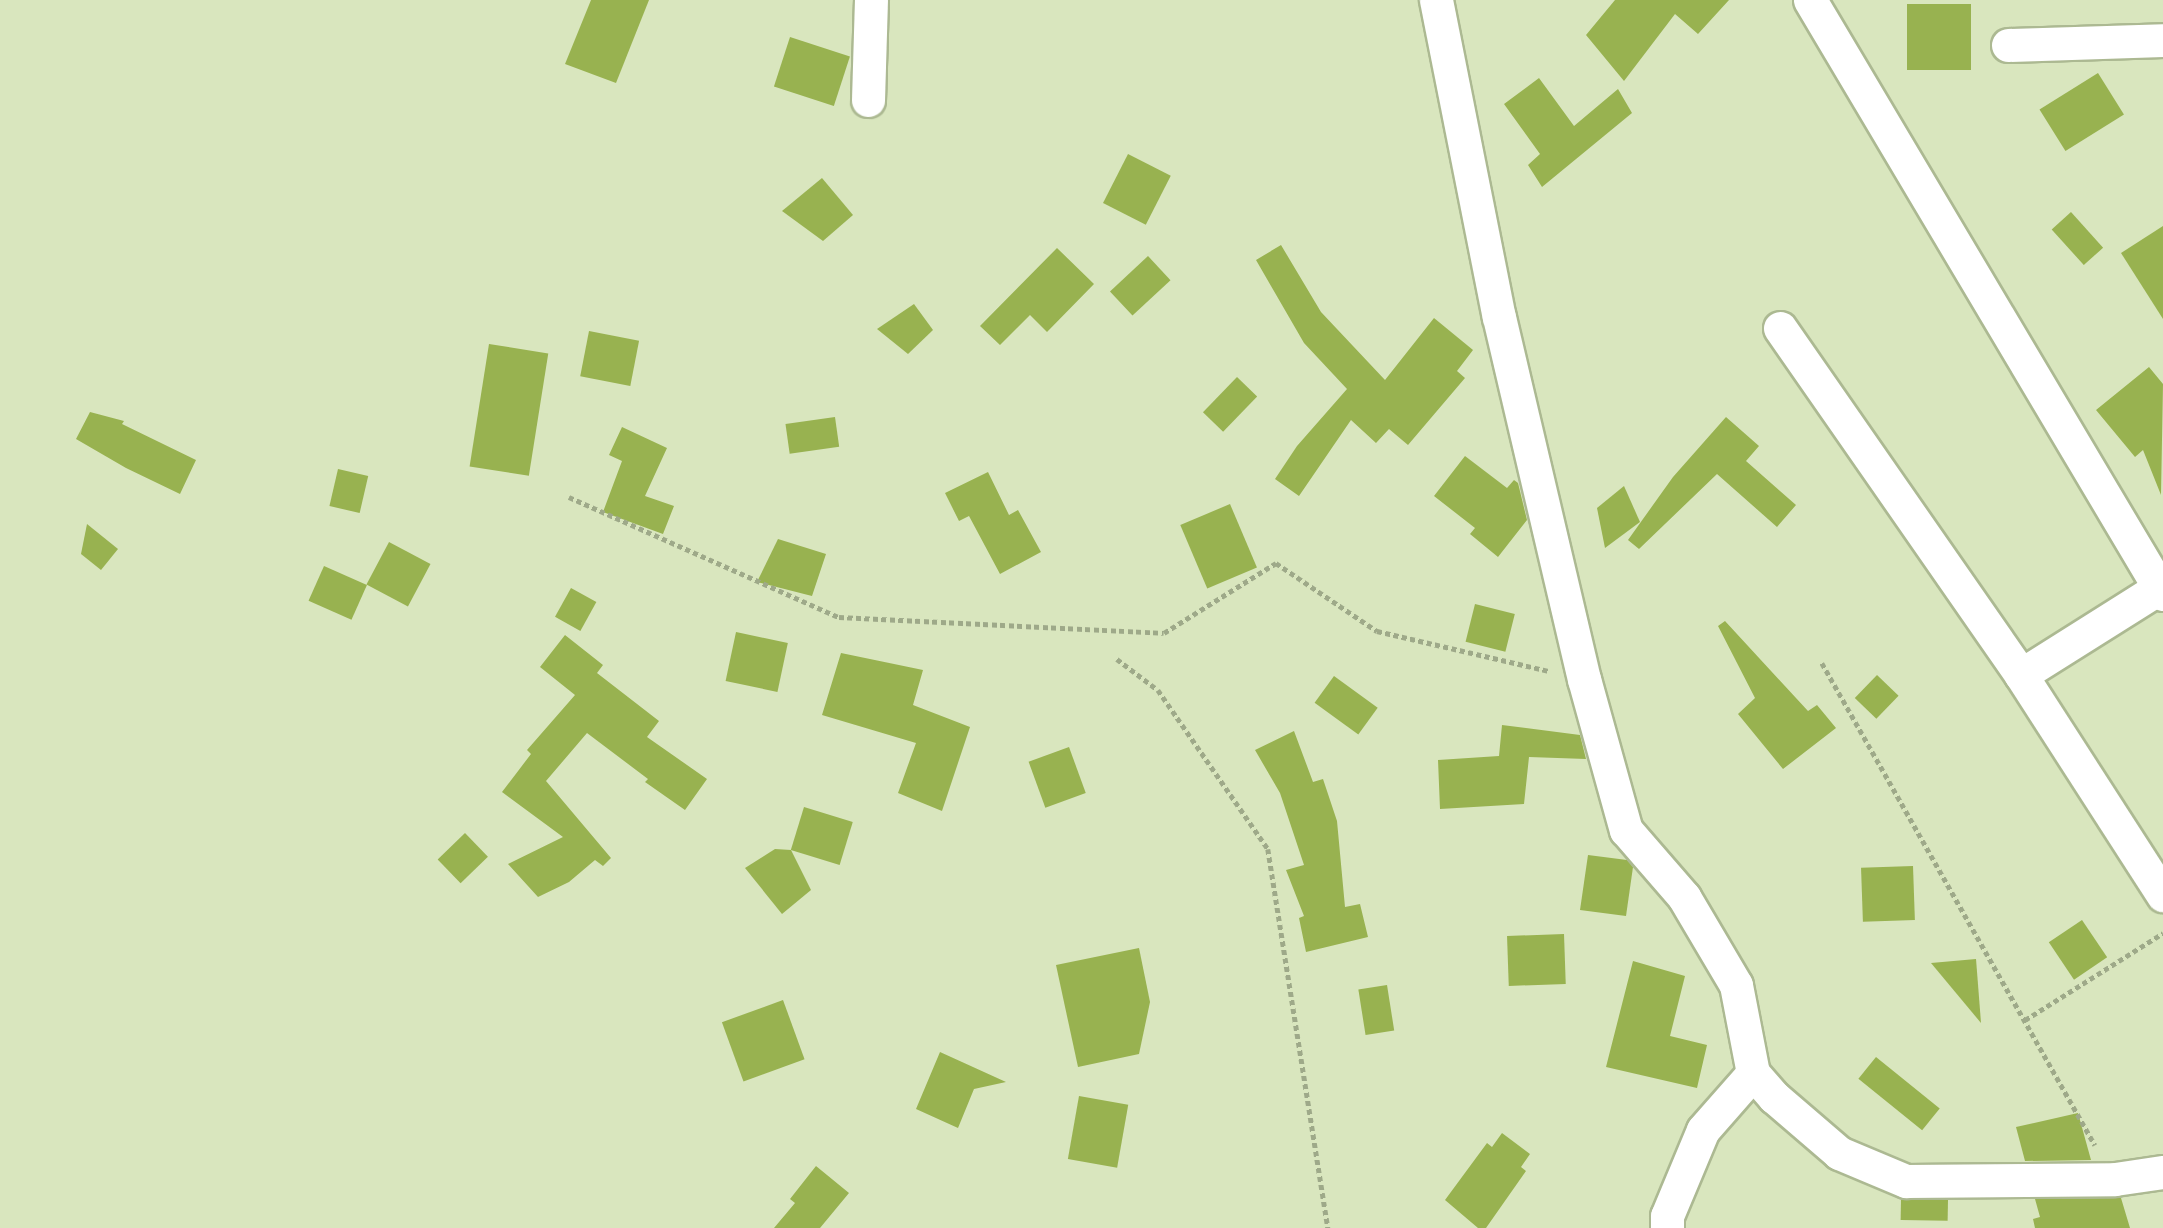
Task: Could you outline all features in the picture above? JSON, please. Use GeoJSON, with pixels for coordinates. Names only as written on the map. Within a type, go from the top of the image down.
{"type":"FeatureCollection","features":[{"type":"Feature","properties":{"kind":"street"},"geometry":{"type":"LineString","coordinates":[[868,100],[871,0]]}},
{"type":"Feature","properties":{"kind":"street"},"geometry":{"type":"LineString","coordinates":[[1436,0],[1499,317],[1584,679],[1626,830],[1684,897],[1736,985],[1753,1073],[1774,1097],[1839,1153],[1906,1181],[2115,1179],[2163,1172]]}},
{"type":"Feature","properties":{"kind":"street"},"geometry":{"type":"LineString","coordinates":[[1810,0],[2161,591],[2021,675]]}},
{"type":"Feature","properties":{"kind":"street"},"geometry":{"type":"LineString","coordinates":[[2008,45],[2163,40]]}},
{"type":"Feature","properties":{"kind":"street"},"geometry":{"type":"LineString","coordinates":[[1780,328],[2021,675],[2163,895]]}},
{"type":"Feature","properties":{"kind":"street"},"geometry":{"type":"LineString","coordinates":[[1667,1228],[1668,1216],[1703,1130],[1753,1073]]}},
{"type":"Feature","properties":{"kind":"path"},"geometry":{"type":"LineString","coordinates":[[569,497],[839,617],[1164,633],[1276,563],[1377,631],[1584,679]]}},
{"type":"Feature","properties":{"kind":"path"},"geometry":{"type":"LineString","coordinates":[[1117,659],[1158,690],[1268,849],[1328,1228]]}},
{"type":"Feature","properties":{"kind":"path"},"geometry":{"type":"LineString","coordinates":[[1822,663],[2115,1179]]}},
{"type":"Feature","properties":{"kind":"path"},"geometry":{"type":"LineString","coordinates":[[2025,1020],[2163,933]]}},
{"type":"Feature","properties":{"kind":"building"},"geometry":{"type":"Polygon","coordinates":[[[591,0],[649,0],[616,83],[565,64],[591,0]]]}},
{"type":"Feature","properties":{"kind":"building"},"geometry":{"type":"Polygon","coordinates":[[[1615,0],[1729,0],[1698,34],[1675,14],[1624,81],[1586,35],[1615,0]]]}},
{"type":"Feature","properties":{"kind":"building"},"geometry":{"type":"Polygon","coordinates":[[[1907,4],[1971,4],[1971,70],[1907,70],[1907,4]]]}},
{"type":"Feature","properties":{"kind":"building"},"geometry":{"type":"Polygon","coordinates":[[[790,37],[850,56],[834,106],[774,86],[790,37]]]}},
{"type":"Feature","properties":{"kind":"building"},"geometry":{"type":"Polygon","coordinates":[[[2098,73],[2124,115],[2065,151],[2039,110],[2098,73]]]}},
{"type":"Feature","properties":{"kind":"building"},"geometry":{"type":"Polygon","coordinates":[[[1539,78],[1574,126],[1618,89],[1632,113],[1542,187],[1528,165],[1540,154],[1504,104],[1539,78]]]}},
{"type":"Feature","properties":{"kind":"building"},"geometry":{"type":"Polygon","coordinates":[[[1128,154],[1171,176],[1146,225],[1103,203],[1128,154]]]}},
{"type":"Feature","properties":{"kind":"building"},"geometry":{"type":"Polygon","coordinates":[[[822,178],[853,215],[823,241],[782,211],[822,178]]]}},
{"type":"Feature","properties":{"kind":"building"},"geometry":{"type":"Polygon","coordinates":[[[2071,212],[2103,248],[2084,265],[2052,229],[2071,212]]]}},
{"type":"Feature","properties":{"kind":"building"},"geometry":{"type":"Polygon","coordinates":[[[2163,226],[2163,319],[2121,253],[2163,226]]]}},
{"type":"Feature","properties":{"kind":"building"},"geometry":{"type":"Polygon","coordinates":[[[1281,245],[1321,312],[1385,380],[1434,318],[1473,350],[1457,371],[1465,378],[1408,445],[1389,429],[1376,443],[1351,420],[1299,496],[1275,479],[1297,446],[1347,389],[1304,343],[1256,260],[1281,245]]]}},
{"type":"Feature","properties":{"kind":"building"},"geometry":{"type":"Polygon","coordinates":[[[1057,248],[1094,284],[1047,332],[1030,315],[1000,345],[980,326],[1057,248]]]}},
{"type":"Feature","properties":{"kind":"building"},"geometry":{"type":"Polygon","coordinates":[[[1148,256],[1171,280],[1132,316],[1110,291],[1148,256]]]}},
{"type":"Feature","properties":{"kind":"building"},"geometry":{"type":"Polygon","coordinates":[[[914,304],[933,330],[908,354],[877,329],[914,304]]]}},
{"type":"Feature","properties":{"kind":"building"},"geometry":{"type":"Polygon","coordinates":[[[589,331],[639,341],[630,386],[580,376],[589,331]]]}},
{"type":"Feature","properties":{"kind":"building"},"geometry":{"type":"Polygon","coordinates":[[[489,344],[548,353],[529,476],[470,466],[489,344]]]}},
{"type":"Feature","properties":{"kind":"building"},"geometry":{"type":"Polygon","coordinates":[[[2149,367],[2163,384],[2161,495],[2143,450],[2135,457],[2096,410],[2149,367]]]}},
{"type":"Feature","properties":{"kind":"building"},"geometry":{"type":"Polygon","coordinates":[[[1237,377],[1257,396],[1223,432],[1203,412],[1237,377]]]}},
{"type":"Feature","properties":{"kind":"building"},"geometry":{"type":"Polygon","coordinates":[[[90,412],[124,421],[122,424],[196,460],[180,494],[126,468],[76,439],[90,412]]]}},
{"type":"Feature","properties":{"kind":"building"},"geometry":{"type":"Polygon","coordinates":[[[835,417],[839,447],[790,454],[785,424],[835,417]]]}},
{"type":"Feature","properties":{"kind":"building"},"geometry":{"type":"Polygon","coordinates":[[[1726,417],[1759,446],[1746,461],[1796,505],[1777,527],[1717,474],[1639,549],[1628,540],[1673,477],[1726,417]]]}},
{"type":"Feature","properties":{"kind":"building"},"geometry":{"type":"Polygon","coordinates":[[[622,427],[667,448],[645,496],[674,506],[663,534],[603,512],[622,461],[609,455],[622,427]]]}},
{"type":"Feature","properties":{"kind":"building"},"geometry":{"type":"Polygon","coordinates":[[[1465,456],[1507,488],[1514,480],[1518,483],[1527,520],[1498,557],[1470,534],[1475,528],[1434,496],[1465,456]]]}},
{"type":"Feature","properties":{"kind":"building"},"geometry":{"type":"Polygon","coordinates":[[[338,469],[368,476],[360,513],[329,506],[338,469]]]}},
{"type":"Feature","properties":{"kind":"building"},"geometry":{"type":"Polygon","coordinates":[[[988,472],[1009,515],[1018,510],[1041,552],[1000,574],[969,516],[959,521],[945,493],[988,472]]]}},
{"type":"Feature","properties":{"kind":"building"},"geometry":{"type":"Polygon","coordinates":[[[1624,486],[1640,522],[1605,548],[1597,508],[1624,486]]]}},
{"type":"Feature","properties":{"kind":"building"},"geometry":{"type":"Polygon","coordinates":[[[1230,504],[1257,568],[1207,589],[1180,525],[1230,504]]]}},
{"type":"Feature","properties":{"kind":"building"},"geometry":{"type":"Polygon","coordinates":[[[87,524],[118,549],[101,570],[81,554],[87,524]]]}},
{"type":"Feature","properties":{"kind":"building"},"geometry":{"type":"Polygon","coordinates":[[[778,539],[826,554],[812,596],[757,582],[778,539]]]}},
{"type":"Feature","properties":{"kind":"building"},"geometry":{"type":"Polygon","coordinates":[[[389,542],[430,564],[408,606],[366,584],[389,542]]]}},
{"type":"Feature","properties":{"kind":"building"},"geometry":{"type":"Polygon","coordinates":[[[324,566],[367,585],[351,620],[309,601],[324,566]]]}},
{"type":"Feature","properties":{"kind":"building"},"geometry":{"type":"Polygon","coordinates":[[[571,588],[596,602],[580,631],[555,617],[571,588]]]}},
{"type":"Feature","properties":{"kind":"building"},"geometry":{"type":"Polygon","coordinates":[[[1475,604],[1515,614],[1505,652],[1466,642],[1475,604]]]}},
{"type":"Feature","properties":{"kind":"building"},"geometry":{"type":"Polygon","coordinates":[[[1725,621],[1808,711],[1817,705],[1836,728],[1783,769],[1738,714],[1755,698],[1718,626],[1725,621]]]}},
{"type":"Feature","properties":{"kind":"building"},"geometry":{"type":"Polygon","coordinates":[[[736,632],[788,643],[777,692],[726,681],[736,632]]]}},
{"type":"Feature","properties":{"kind":"building"},"geometry":{"type":"Polygon","coordinates":[[[565,635],[603,665],[597,673],[659,721],[647,737],[707,779],[685,810],[645,782],[648,779],[587,733],[546,781],[611,858],[603,866],[595,860],[569,882],[538,897],[508,864],[563,837],[502,792],[531,754],[527,750],[575,695],[540,667],[565,635]]]}},
{"type":"Feature","properties":{"kind":"building"},"geometry":{"type":"Polygon","coordinates":[[[841,653],[923,670],[913,705],[970,727],[942,811],[898,793],[916,743],[822,715],[841,653]]]}},
{"type":"Feature","properties":{"kind":"building"},"geometry":{"type":"Polygon","coordinates":[[[1877,675],[1899,696],[1876,719],[1855,698],[1877,675]]]}},
{"type":"Feature","properties":{"kind":"building"},"geometry":{"type":"Polygon","coordinates":[[[1334,676],[1378,708],[1358,734],[1315,703],[1334,676]]]}},
{"type":"Feature","properties":{"kind":"building"},"geometry":{"type":"Polygon","coordinates":[[[1502,725],[1580,735],[1586,759],[1529,757],[1524,804],[1440,809],[1438,760],[1499,756],[1502,725]]]}},
{"type":"Feature","properties":{"kind":"building"},"geometry":{"type":"Polygon","coordinates":[[[1294,731],[1313,782],[1323,779],[1337,821],[1345,907],[1360,904],[1368,937],[1306,952],[1299,918],[1304,916],[1286,870],[1304,865],[1280,793],[1255,750],[1294,731]]]}},
{"type":"Feature","properties":{"kind":"building"},"geometry":{"type":"Polygon","coordinates":[[[1069,747],[1086,793],[1045,808],[1029,762],[1069,747]]]}},
{"type":"Feature","properties":{"kind":"building"},"geometry":{"type":"Polygon","coordinates":[[[804,807],[853,822],[840,865],[791,850],[804,807]]]}},
{"type":"Feature","properties":{"kind":"building"},"geometry":{"type":"Polygon","coordinates":[[[465,833],[488,857],[461,883],[438,859],[465,833]]]}},
{"type":"Feature","properties":{"kind":"building"},"geometry":{"type":"Polygon","coordinates":[[[775,849],[791,850],[811,890],[782,914],[745,868],[775,849]]]}},
{"type":"Feature","properties":{"kind":"building"},"geometry":{"type":"Polygon","coordinates":[[[1588,855],[1627,860],[1633,867],[1626,916],[1580,910],[1588,855]]]}},
{"type":"Feature","properties":{"kind":"building"},"geometry":{"type":"Polygon","coordinates":[[[1913,866],[1915,920],[1863,922],[1861,868],[1913,866]]]}},
{"type":"Feature","properties":{"kind":"building"},"geometry":{"type":"Polygon","coordinates":[[[2082,920],[2107,957],[2074,980],[2049,942],[2082,920]]]}},
{"type":"Feature","properties":{"kind":"building"},"geometry":{"type":"Polygon","coordinates":[[[1564,934],[1566,984],[1509,986],[1507,936],[1564,934]]]}},
{"type":"Feature","properties":{"kind":"building"},"geometry":{"type":"Polygon","coordinates":[[[1139,948],[1150,1002],[1139,1054],[1078,1067],[1056,965],[1139,948]]]}},
{"type":"Feature","properties":{"kind":"building"},"geometry":{"type":"Polygon","coordinates":[[[1976,959],[1981,1023],[1931,963],[1976,959]]]}},
{"type":"Feature","properties":{"kind":"building"},"geometry":{"type":"Polygon","coordinates":[[[1633,961],[1685,976],[1670,1036],[1707,1045],[1697,1088],[1606,1067],[1633,961]]]}},
{"type":"Feature","properties":{"kind":"building"},"geometry":{"type":"Polygon","coordinates":[[[1387,985],[1394,1030],[1366,1035],[1358,990],[1387,985]]]}},
{"type":"Feature","properties":{"kind":"building"},"geometry":{"type":"Polygon","coordinates":[[[783,1000],[805,1059],[743,1081],[722,1022],[783,1000]]]}},
{"type":"Feature","properties":{"kind":"building"},"geometry":{"type":"Polygon","coordinates":[[[940,1052],[1006,1082],[974,1089],[958,1128],[916,1109],[940,1052]]]}},
{"type":"Feature","properties":{"kind":"building"},"geometry":{"type":"Polygon","coordinates":[[[1876,1057],[1940,1109],[1922,1130],[1858,1079],[1876,1057]]]}},
{"type":"Feature","properties":{"kind":"building"},"geometry":{"type":"Polygon","coordinates":[[[1079,1096],[1128,1105],[1117,1168],[1068,1159],[1079,1096]]]}},
{"type":"Feature","properties":{"kind":"building"},"geometry":{"type":"Polygon","coordinates":[[[2078,1113],[2091,1160],[2025,1161],[2016,1127],[2078,1113]]]}},
{"type":"Feature","properties":{"kind":"building"},"geometry":{"type":"Polygon","coordinates":[[[1502,1133],[1530,1154],[1521,1167],[1526,1171],[1486,1228],[1478,1228],[1445,1200],[1487,1143],[1492,1147],[1502,1133]]]}},
{"type":"Feature","properties":{"kind":"building"},"geometry":{"type":"Polygon","coordinates":[[[816,1166],[849,1193],[820,1228],[774,1228],[795,1203],[790,1199],[816,1166]]]}},
{"type":"Feature","properties":{"kind":"building"},"geometry":{"type":"Polygon","coordinates":[[[2121,1198],[2130,1228],[2035,1228],[2033,1219],[2040,1217],[2035,1199],[2121,1198]]]}},
{"type":"Feature","properties":{"kind":"building"},"geometry":{"type":"Polygon","coordinates":[[[1901,1199],[1948,1200],[1948,1221],[1901,1220],[1901,1199]]]}}]}
